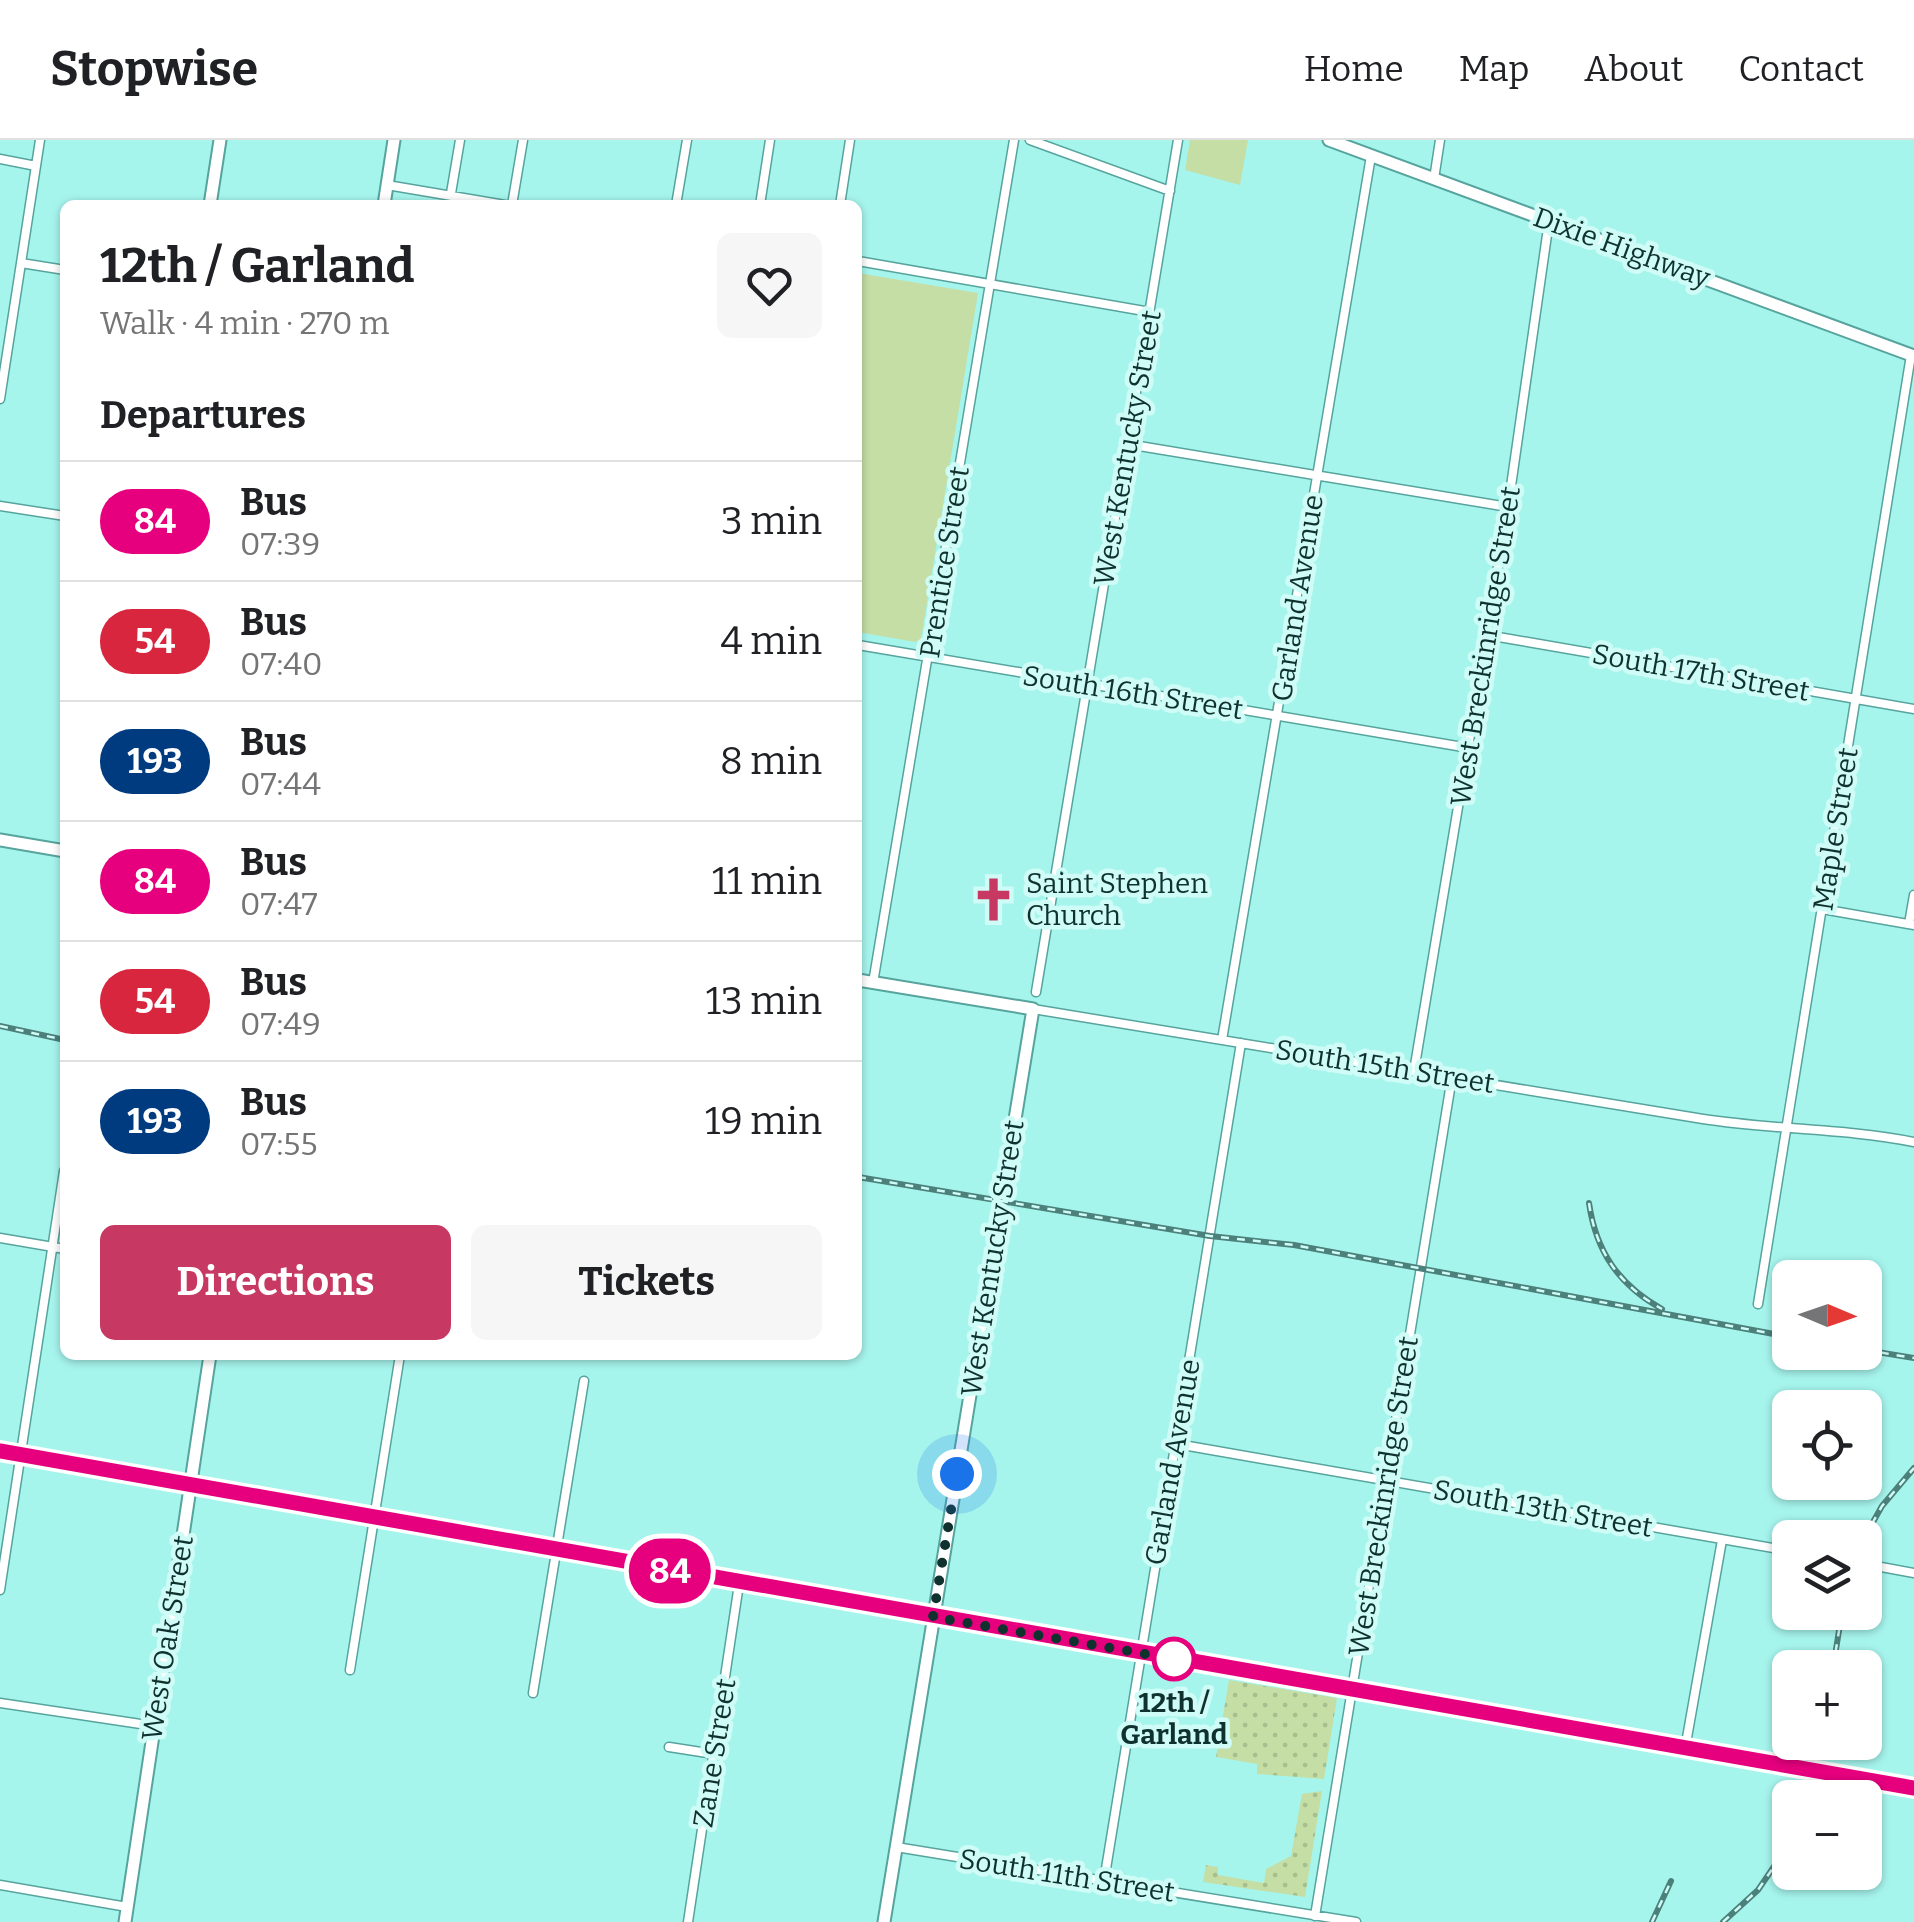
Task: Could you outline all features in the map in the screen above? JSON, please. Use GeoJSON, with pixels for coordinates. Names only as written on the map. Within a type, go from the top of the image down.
{"type":"FeatureCollection","features":[{"type":"Feature","properties":{"kind":"street"},"geometry":{"type":"LineString","coordinates":[[0,399],[40,140]]}},
{"type":"Feature","properties":{"kind":"street"},"geometry":{"type":"LineString","coordinates":[[211,200],[220,140]]}},
{"type":"Feature","properties":{"kind":"street"},"geometry":{"type":"LineString","coordinates":[[385,200],[394,140]]}},
{"type":"Feature","properties":{"kind":"street"},"geometry":{"type":"LineString","coordinates":[[387,186],[450,200],[460,140]]}},
{"type":"Feature","properties":{"kind":"street"},"geometry":{"type":"LineString","coordinates":[[509,200],[522,140]]}},
{"type":"Feature","properties":{"kind":"street"},"geometry":{"type":"LineString","coordinates":[[677,200],[687,140]]}},
{"type":"Feature","properties":{"kind":"street"},"geometry":{"type":"LineString","coordinates":[[761,200],[770,140]]}},
{"type":"Feature","properties":{"kind":"street"},"geometry":{"type":"LineString","coordinates":[[841,200],[850,140]]}},
{"type":"Feature","properties":{"kind":"street","name":"Prentice Street"},"geometry":{"type":"LineString","coordinates":[[873,983],[1014,140]]}},
{"type":"Feature","properties":{"kind":"street"},"geometry":{"type":"LineString","coordinates":[[1030,140],[1170,191]]}},
{"type":"Feature","properties":{"kind":"street","name":"West Kentucky Street"},"geometry":{"type":"LineString","coordinates":[[1036,992],[1178,140]]}},
{"type":"Feature","properties":{"kind":"street","name":"Dixie Highway"},"geometry":{"type":"LineString","coordinates":[[1328,140],[1913,355]]}},
{"type":"Feature","properties":{"kind":"street"},"geometry":{"type":"LineString","coordinates":[[1434,179],[1440,140]]}},
{"type":"Feature","properties":{"kind":"street","name":"Garland Avenue"},"geometry":{"type":"LineString","coordinates":[[1222,1040],[1371,156]]}},
{"type":"Feature","properties":{"kind":"street"},"geometry":{"type":"LineString","coordinates":[[0,159],[36,166]]}},
{"type":"Feature","properties":{"kind":"street","name":"West Breckinridge Street"},"geometry":{"type":"LineString","coordinates":[[1414,1071],[1508,506],[1549,221]]}},
{"type":"Feature","properties":{"kind":"street"},"geometry":{"type":"LineString","coordinates":[[862,262],[1150,312]]}},
{"type":"Feature","properties":{"kind":"street"},"geometry":{"type":"LineString","coordinates":[[21,263],[60,269]]}},
{"type":"Feature","properties":{"kind":"street","name":"Maple Street"},"geometry":{"type":"LineString","coordinates":[[1758,1304],[1913,355]]}},
{"type":"Feature","properties":{"kind":"street"},"geometry":{"type":"LineString","coordinates":[[1127,444],[1508,506]]}},
{"type":"Feature","properties":{"kind":"street"},"geometry":{"type":"LineString","coordinates":[[0,506],[60,515]]}},
{"type":"Feature","properties":{"kind":"street","name":"South 17th Street"},"geometry":{"type":"LineString","coordinates":[[1487,635],[1914,709]]}},
{"type":"Feature","properties":{"kind":"street","name":"South 16th Street"},"geometry":{"type":"LineString","coordinates":[[862,646],[1468,748]]}},
{"type":"Feature","properties":{"kind":"street"},"geometry":{"type":"LineString","coordinates":[[0,840],[60,850]]}},
{"type":"Feature","properties":{"kind":"street"},"geometry":{"type":"LineString","coordinates":[[1822,909],[1912,925],[1914,895]]}},
{"type":"Feature","properties":{"kind":"street","name":"South 15th Street"},"geometry":{"type":"LineString","coordinates":[[862,981],[1414,1071],[1787,1128],[1839,1129],[1914,1142]]}},
{"type":"Feature","properties":{"kind":"street","name":"West Kentucky Street"},"geometry":{"type":"LineString","coordinates":[[884,1922],[1033,1009]]}},
{"type":"Feature","properties":{"kind":"street","name":"Garland Avenue"},"geometry":{"type":"LineString","coordinates":[[1104,1881],[1241,1043]]}},
{"type":"Feature","properties":{"kind":"street","name":"West Breckinridge Street"},"geometry":{"type":"LineString","coordinates":[[1315,1916],[1452,1076]]}},
{"type":"Feature","properties":{"kind":"street"},"geometry":{"type":"LineString","coordinates":[[0,1590],[60,1196]]}},
{"type":"Feature","properties":{"kind":"street"},"geometry":{"type":"LineString","coordinates":[[0,1238],[60,1248]]}},
{"type":"Feature","properties":{"kind":"street","name":"West Oak Street"},"geometry":{"type":"LineString","coordinates":[[125,1922],[209,1360]]}},
{"type":"Feature","properties":{"kind":"street"},"geometry":{"type":"LineString","coordinates":[[350,1670],[399,1360]]}},
{"type":"Feature","properties":{"kind":"street"},"geometry":{"type":"LineString","coordinates":[[533,1693],[584,1381]]}},
{"type":"Feature","properties":{"kind":"street","name":"South 13th Street"},"geometry":{"type":"LineString","coordinates":[[1177,1444],[1772,1549]]}},
{"type":"Feature","properties":{"kind":"street"},"geometry":{"type":"LineString","coordinates":[[0,1451],[1914,1788]]}},
{"type":"Feature","properties":{"kind":"street"},"geometry":{"type":"LineString","coordinates":[[1686,1749],[1722,1540]]}},
{"type":"Feature","properties":{"kind":"street"},"geometry":{"type":"LineString","coordinates":[[1882,1567],[1914,1573]]}},
{"type":"Feature","properties":{"kind":"street","name":"Zane Street"},"geometry":{"type":"LineString","coordinates":[[688,1922],[740,1584]]}},
{"type":"Feature","properties":{"kind":"street"},"geometry":{"type":"LineString","coordinates":[[0,1703],[154,1726]]}},
{"type":"Feature","properties":{"kind":"street"},"geometry":{"type":"LineString","coordinates":[[669,1747],[714,1754]]}},
{"type":"Feature","properties":{"kind":"street","name":"South 11th Street"},"geometry":{"type":"LineString","coordinates":[[896,1847],[1356,1922]]}},
{"type":"Feature","properties":{"kind":"street"},"geometry":{"type":"LineString","coordinates":[[0,1885],[127,1907]]}},
{"type":"Feature","properties":{"kind":"green space"},"geometry":{"type":"Polygon","coordinates":[[[1190,140],[1248,140],[1240,185],[1185,170],[1190,140]]]}},
{"type":"Feature","properties":{"kind":"green space"},"geometry":{"type":"Polygon","coordinates":[[[862,274],[978,293],[921,639],[915,642],[862,633],[862,274]]]}},
{"type":"Feature","properties":{"kind":"green space"},"geometry":{"type":"Polygon","coordinates":[[[1229,1680],[1337,1698],[1324,1779],[1257,1774],[1257,1764],[1216,1757],[1229,1680]]]}},
{"type":"Feature","properties":{"kind":"green space"},"geometry":{"type":"Polygon","coordinates":[[[1322,1791],[1305,1897],[1203,1882],[1206,1865],[1218,1867],[1218,1875],[1264,1883],[1266,1869],[1291,1856],[1302,1794],[1322,1791]]]}},
{"type":"Feature","properties":{"kind":"railway"},"geometry":{"type":"LineString","coordinates":[[0,1026],[60,1039]]}},
{"type":"Feature","properties":{"kind":"railway"},"geometry":{"type":"LineString","coordinates":[[862,1178],[1210,1236],[1294,1245],[1772,1334]]}},
{"type":"Feature","properties":{"kind":"railway"},"geometry":{"type":"LineString","coordinates":[[1589,1203],[1597,1237],[1612,1265],[1633,1289],[1662,1309]]}},
{"type":"Feature","properties":{"kind":"railway"},"geometry":{"type":"LineString","coordinates":[[1882,1353],[1914,1358]]}},
{"type":"Feature","properties":{"kind":"railway"},"geometry":{"type":"LineString","coordinates":[[1874,1520],[1914,1468]]}},
{"type":"Feature","properties":{"kind":"railway"},"geometry":{"type":"LineString","coordinates":[[1836,1650],[1839,1630]]}},
{"type":"Feature","properties":{"kind":"railway"},"geometry":{"type":"LineString","coordinates":[[1813,1780],[1816,1760]]}},
{"type":"Feature","properties":{"kind":"railway"},"geometry":{"type":"LineString","coordinates":[[1723,1922],[1758,1890],[1772,1869]]}},
{"type":"Feature","properties":{"kind":"railway"},"geometry":{"type":"LineString","coordinates":[[1652,1922],[1671,1881]]}},
{"type":"Feature","properties":{"kind":"bus line","name":"84"},"geometry":{"type":"LineString","coordinates":[[0,1451],[715,1580],[1914,1788]]}},
{"type":"Feature","properties":{"kind":"place","name":"Saint Stephen Church"},"geometry":{"type":"Point","coordinates":[993,899]}},
{"type":"Feature","properties":{"kind":"place","name":"12th / Garland"},"geometry":{"type":"Point","coordinates":[1174,1659]}},
{"type":"Feature","properties":{"kind":"route"},"geometry":{"type":"LineString","coordinates":[[957,1474],[933,1617],[1174,1659]]}}]}
